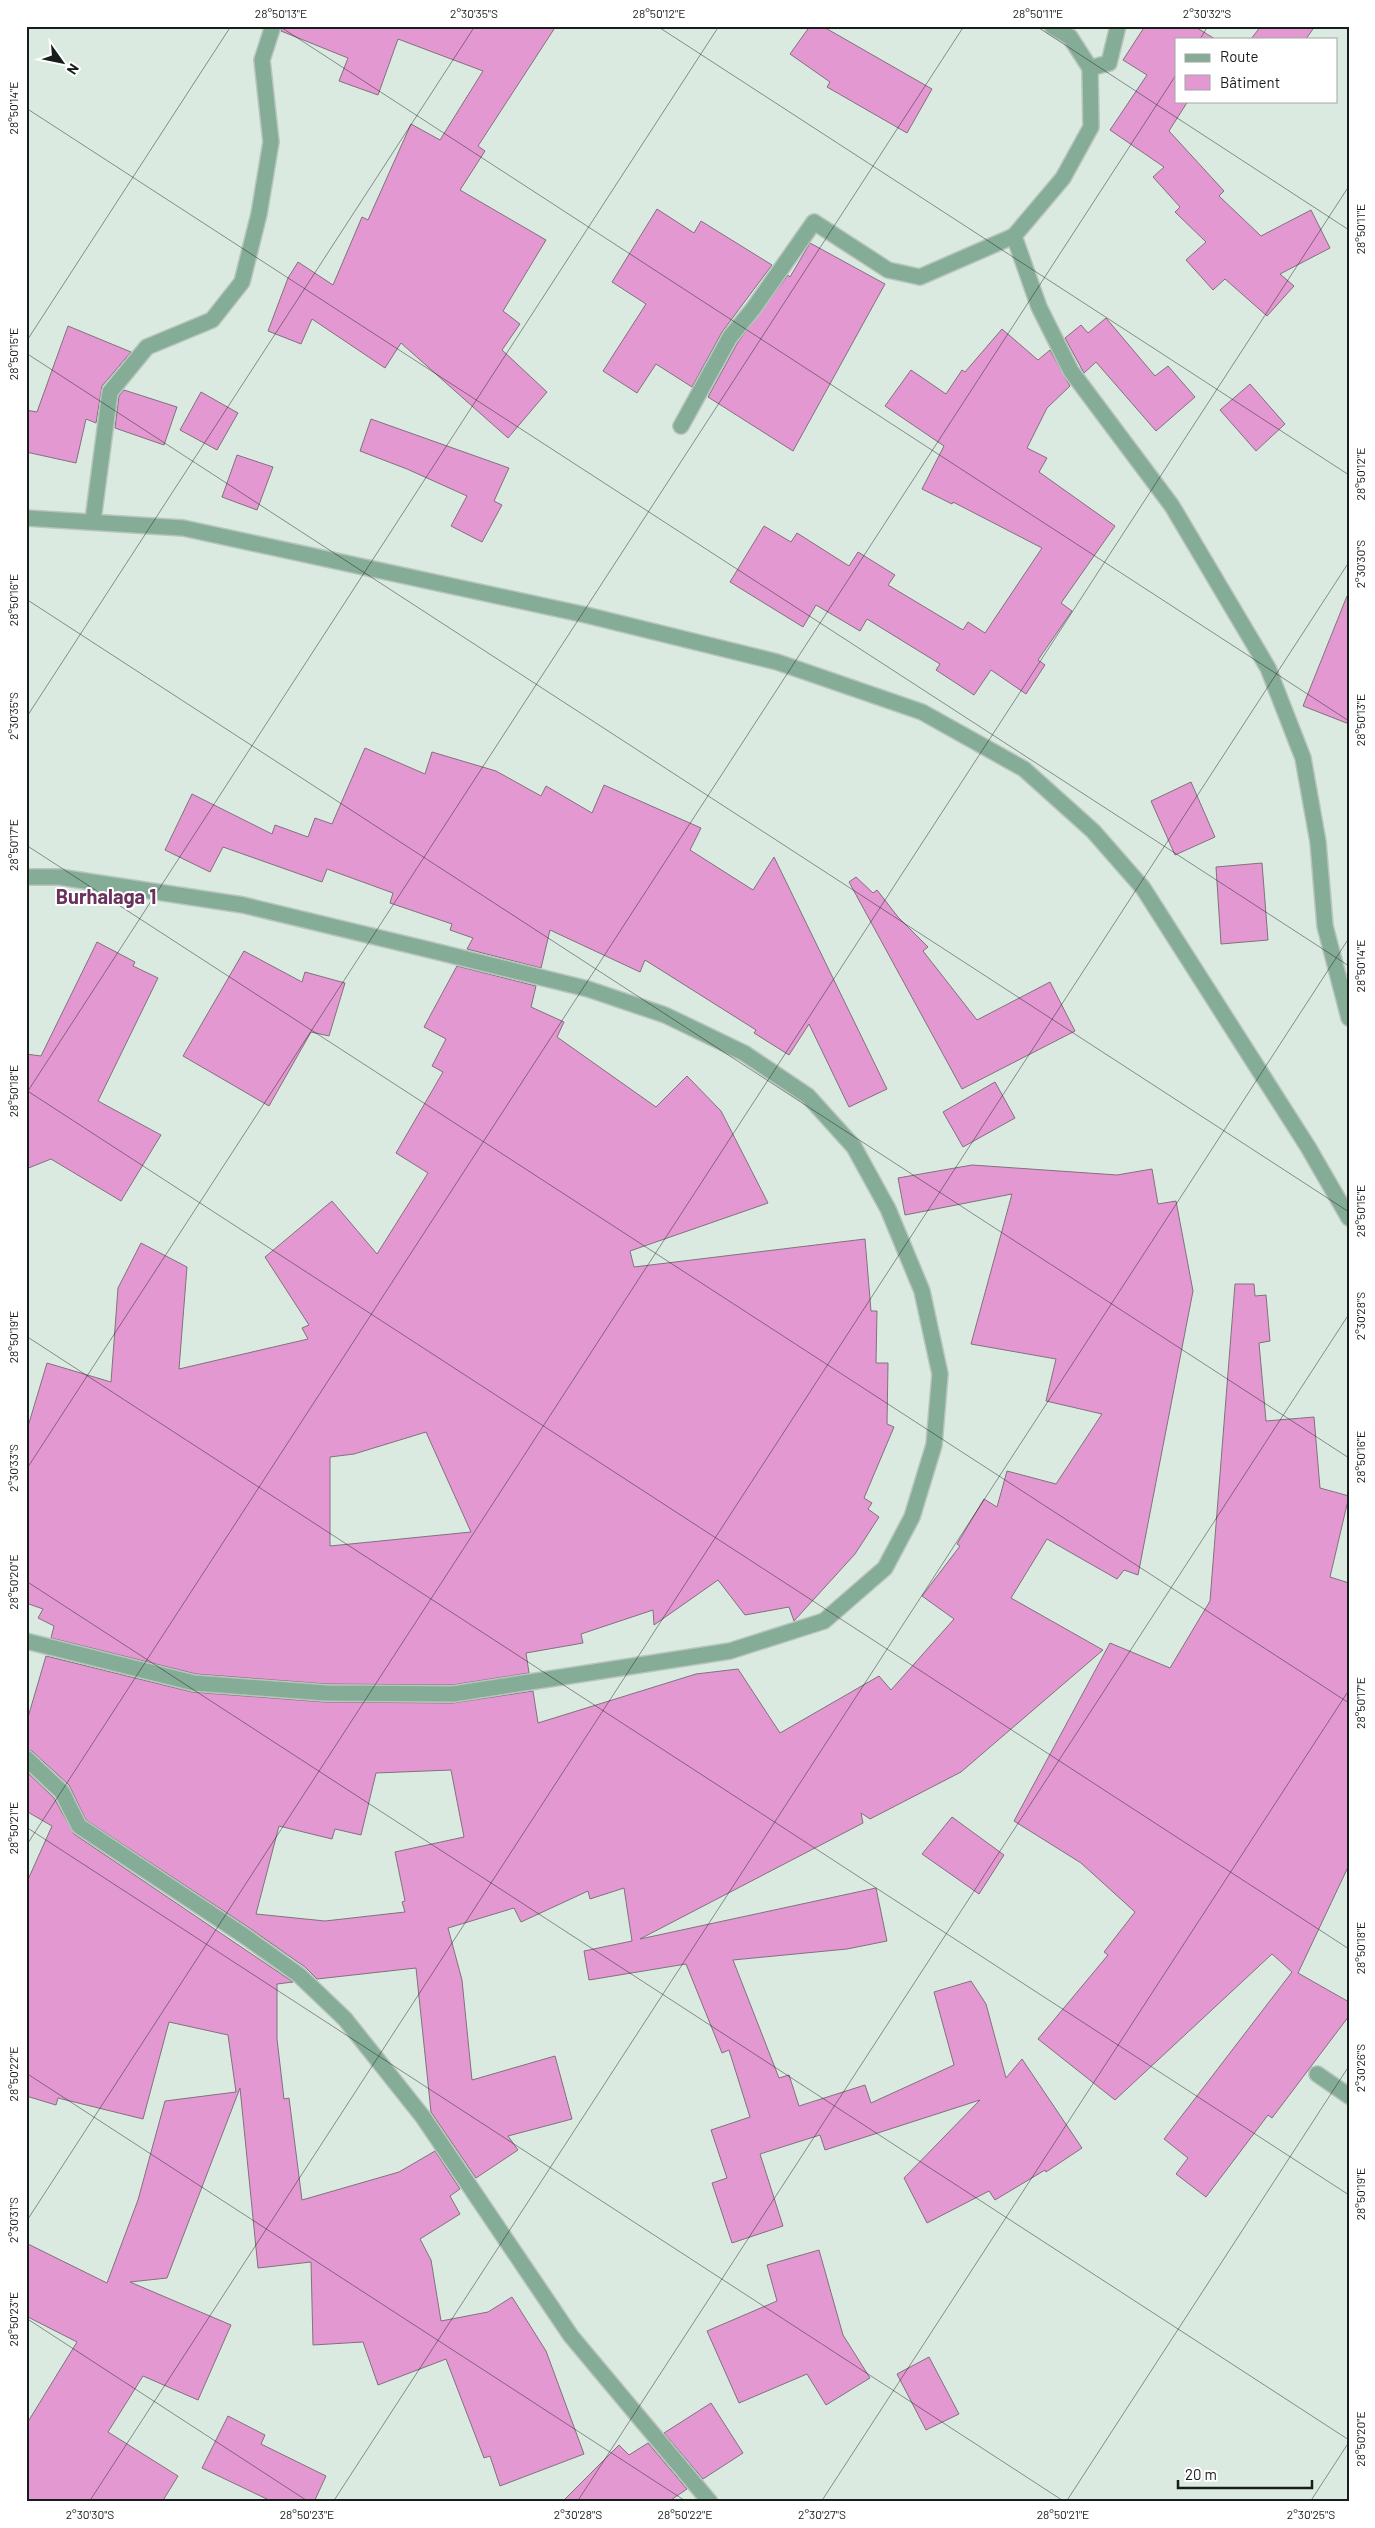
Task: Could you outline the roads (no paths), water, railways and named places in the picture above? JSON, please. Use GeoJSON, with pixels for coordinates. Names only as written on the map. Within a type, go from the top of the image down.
{"type":"FeatureCollection","features":[{"type":"Feature","properties":{"kind":"street"},"geometry":{"type":"LineString","coordinates":[[93,520],[110,392],[148,347],[212,320],[242,282],[258,214],[271,142],[262,60],[273,26]]}},
{"type":"Feature","properties":{"kind":"street"},"geometry":{"type":"LineString","coordinates":[[681,426],[730,336],[753,309],[814,222],[888,270],[920,278],[1014,236],[1063,178],[1091,127],[1090,68],[1070,38],[1052,26]]}},
{"type":"Feature","properties":{"kind":"street"},"geometry":{"type":"LineString","coordinates":[[1090,68],[1109,63],[1118,26]]}},
{"type":"Feature","properties":{"kind":"street"},"geometry":{"type":"LineString","coordinates":[[1014,236],[1039,307],[1071,370],[1172,506],[1268,668],[1303,758],[1318,842],[1325,926],[1349,1018]]}},
{"type":"Feature","properties":{"kind":"street"},"geometry":{"type":"LineString","coordinates":[[26,518],[93,520],[183,528],[586,615],[777,662],[922,712],[1024,769],[1094,831],[1143,888],[1308,1147],[1349,1218]]}},
{"type":"Feature","properties":{"kind":"street"},"geometry":{"type":"LineString","coordinates":[[26,876],[59,877],[244,905],[495,966],[588,989],[665,1015],[744,1053],[808,1096],[854,1147],[888,1208],[922,1291],[940,1374],[934,1445],[912,1517],[885,1568],[824,1621],[730,1651],[453,1694],[326,1693],[194,1684],[26,1641]]}},
{"type":"Feature","properties":{"kind":"street"},"geometry":{"type":"LineString","coordinates":[[26,1758],[62,1792],[79,1826],[300,1975],[344,2019],[423,2117],[571,2336],[710,2502]]}},
{"type":"Feature","properties":{"kind":"street"},"geometry":{"type":"LineString","coordinates":[[1317,2074],[1349,2096]]}},
{"type":"Feature","properties":{"kind":"district","name":"Burhalaga 1"},"geometry":{"type":"Point","coordinates":[106,896]}}]}
